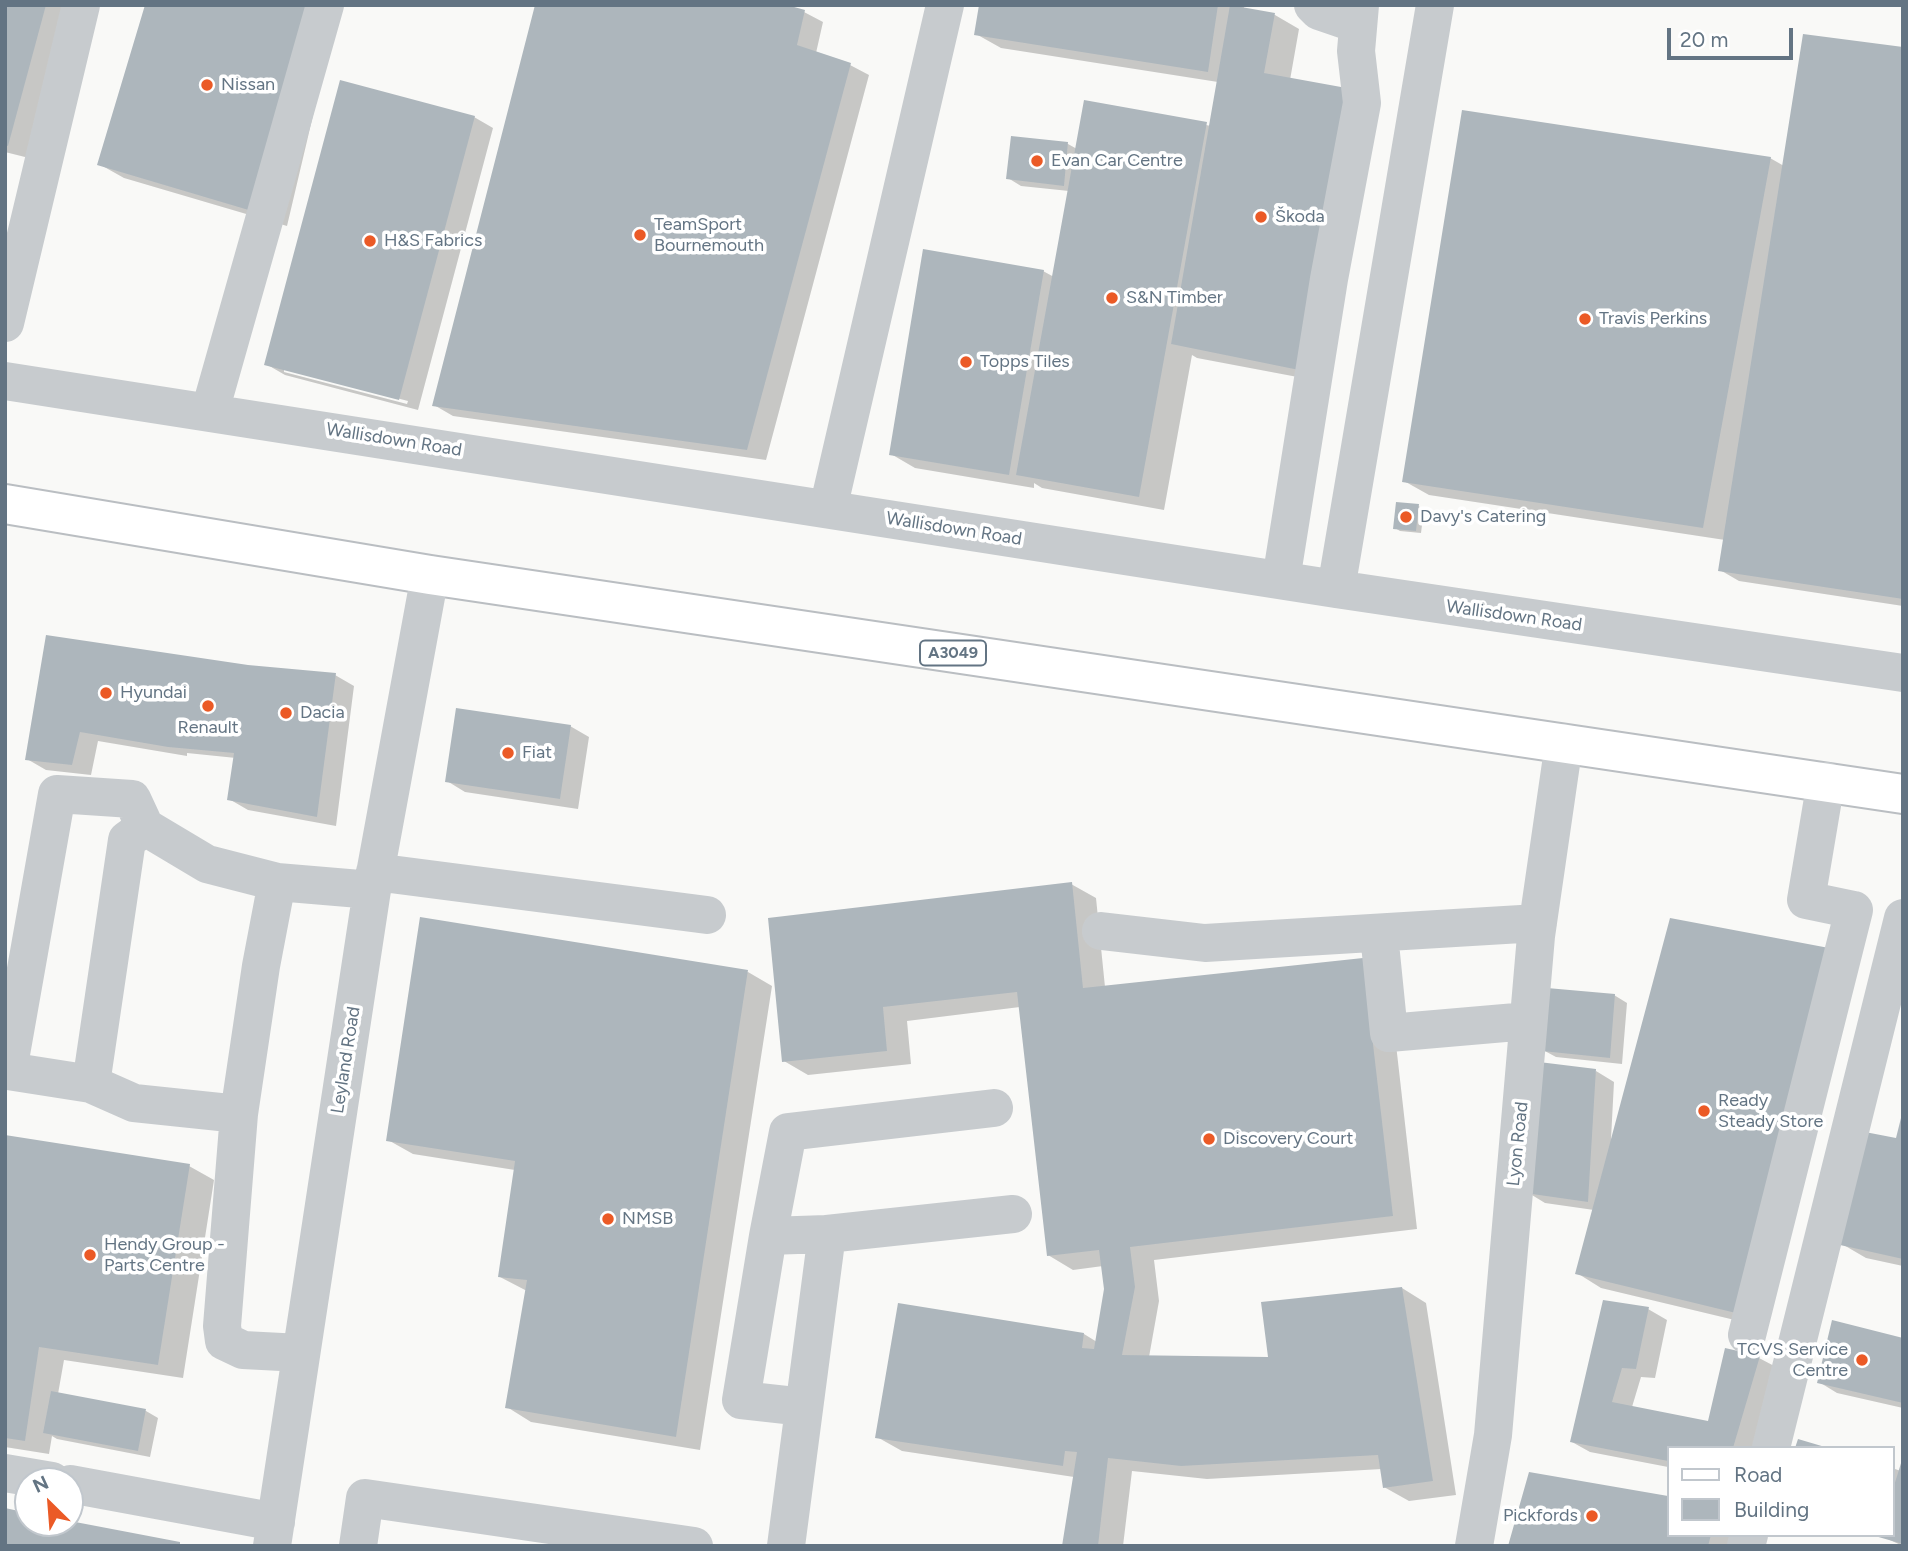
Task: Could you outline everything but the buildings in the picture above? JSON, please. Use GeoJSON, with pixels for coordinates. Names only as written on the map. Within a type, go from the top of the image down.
{"type":"FeatureCollection","features":[{"type":"Feature","properties":{"kind":"main road","name":"A3049"},"geometry":{"type":"LineString","coordinates":[[5,504],[430,575],[1903,794]]}},
{"type":"Feature","properties":{"kind":"street"},"geometry":{"type":"LineString","coordinates":[[5,323],[81,5]]}},
{"type":"Feature","properties":{"kind":"street"},"geometry":{"type":"LineString","coordinates":[[210,411],[325,5]]}},
{"type":"Feature","properties":{"kind":"street"},"geometry":{"type":"LineString","coordinates":[[828,509],[945,5]]}},
{"type":"Feature","properties":{"kind":"street"},"geometry":{"type":"LineString","coordinates":[[1281,580],[1329,279],[1362,103],[1356,51],[1358,14],[1319,11],[1313,5]]}},
{"type":"Feature","properties":{"kind":"street"},"geometry":{"type":"LineString","coordinates":[[1336,589],[1435,5]]}},
{"type":"Feature","properties":{"kind":"street","name":"Wallisdown Road"},"geometry":{"type":"LineString","coordinates":[[5,381],[1336,589],[1903,673]]}},
{"type":"Feature","properties":{"kind":"street","name":"Leyland Road"},"geometry":{"type":"LineString","coordinates":[[274,1534],[374,881],[430,575]]}},
{"type":"Feature","properties":{"kind":"street","name":"Lyon Road"},"geometry":{"type":"LineString","coordinates":[[1474,1546],[1493,1435],[1538,923],[1564,743]]}},
{"type":"Feature","properties":{"kind":"street"},"geometry":{"type":"LineString","coordinates":[[1747,1335],[1854,910],[1806,900],[1826,781]]}},
{"type":"Feature","properties":{"kind":"street"},"geometry":{"type":"LineString","coordinates":[[239,1114],[134,1103],[91,1084],[8,1071],[57,794],[132,799],[145,827],[207,864],[278,882],[374,881],[707,915]]}},
{"type":"Feature","properties":{"kind":"street"},"geometry":{"type":"LineString","coordinates":[[91,1084],[127,840],[145,827]]}},
{"type":"Feature","properties":{"kind":"street"},"geometry":{"type":"LineString","coordinates":[[278,882],[261,966],[239,1114],[222,1326],[224,1341],[243,1350],[301,1353]]}},
{"type":"Feature","properties":{"kind":"street"},"geometry":{"type":"LineString","coordinates":[[1771,1446],[1903,918]]}},
{"type":"Feature","properties":{"kind":"street"},"geometry":{"type":"LineString","coordinates":[[1101,931],[1205,943],[1538,923]]}},
{"type":"Feature","properties":{"kind":"street"},"geometry":{"type":"LineString","coordinates":[[1379,934],[1389,1033],[1528,1021]]}},
{"type":"Feature","properties":{"kind":"street"},"geometry":{"type":"LineString","coordinates":[[804,1407],[741,1400],[788,1132],[994,1108]]}},
{"type":"Feature","properties":{"kind":"street"},"geometry":{"type":"LineString","coordinates":[[768,1236],[827,1234],[1013,1214]]}},
{"type":"Feature","properties":{"kind":"street"},"geometry":{"type":"LineString","coordinates":[[786,1546],[827,1234]]}},
{"type":"Feature","properties":{"kind":"street"},"geometry":{"type":"LineString","coordinates":[[84,1487],[274,1534]]}},
{"type":"Feature","properties":{"kind":"street"},"geometry":{"type":"LineString","coordinates":[[358,1546],[365,1498],[694,1546]]}},
{"type":"Feature","properties":{"kind":"place","name":"Nissan"},"geometry":{"type":"Point","coordinates":[207,85]}},
{"type":"Feature","properties":{"kind":"place","name":"Evan Car Centre"},"geometry":{"type":"Point","coordinates":[1037,161]}},
{"type":"Feature","properties":{"kind":"place","name":"Škoda"},"geometry":{"type":"Point","coordinates":[1261,217]}},
{"type":"Feature","properties":{"kind":"place","name":"TeamSport Bournemouth"},"geometry":{"type":"Point","coordinates":[640,235]}},
{"type":"Feature","properties":{"kind":"place","name":"H&S Fabrics"},"geometry":{"type":"Point","coordinates":[370,241]}},
{"type":"Feature","properties":{"kind":"place","name":"S&N Timber"},"geometry":{"type":"Point","coordinates":[1112,298]}},
{"type":"Feature","properties":{"kind":"place","name":"Travis Perkins"},"geometry":{"type":"Point","coordinates":[1585,319]}},
{"type":"Feature","properties":{"kind":"place","name":"Topps Tiles"},"geometry":{"type":"Point","coordinates":[966,362]}},
{"type":"Feature","properties":{"kind":"place","name":"Davy's Catering"},"geometry":{"type":"Point","coordinates":[1406,517]}},
{"type":"Feature","properties":{"kind":"place","name":"Hyundai"},"geometry":{"type":"Point","coordinates":[106,693]}},
{"type":"Feature","properties":{"kind":"place","name":"Renault"},"geometry":{"type":"Point","coordinates":[208,706]}},
{"type":"Feature","properties":{"kind":"place","name":"Dacia"},"geometry":{"type":"Point","coordinates":[286,713]}},
{"type":"Feature","properties":{"kind":"place","name":"Fiat"},"geometry":{"type":"Point","coordinates":[508,753]}},
{"type":"Feature","properties":{"kind":"place","name":"Ready Steady Store"},"geometry":{"type":"Point","coordinates":[1704,1111]}},
{"type":"Feature","properties":{"kind":"place","name":"Discovery Court"},"geometry":{"type":"Point","coordinates":[1209,1139]}},
{"type":"Feature","properties":{"kind":"place","name":"NMSB"},"geometry":{"type":"Point","coordinates":[608,1219]}},
{"type":"Feature","properties":{"kind":"place","name":"Hendy Group - Parts Centre"},"geometry":{"type":"Point","coordinates":[90,1255]}},
{"type":"Feature","properties":{"kind":"place","name":"TCVS Service Centre"},"geometry":{"type":"Point","coordinates":[1862,1360]}},
{"type":"Feature","properties":{"kind":"place","name":"Pickfords"},"geometry":{"type":"Point","coordinates":[1592,1516]}}]}
